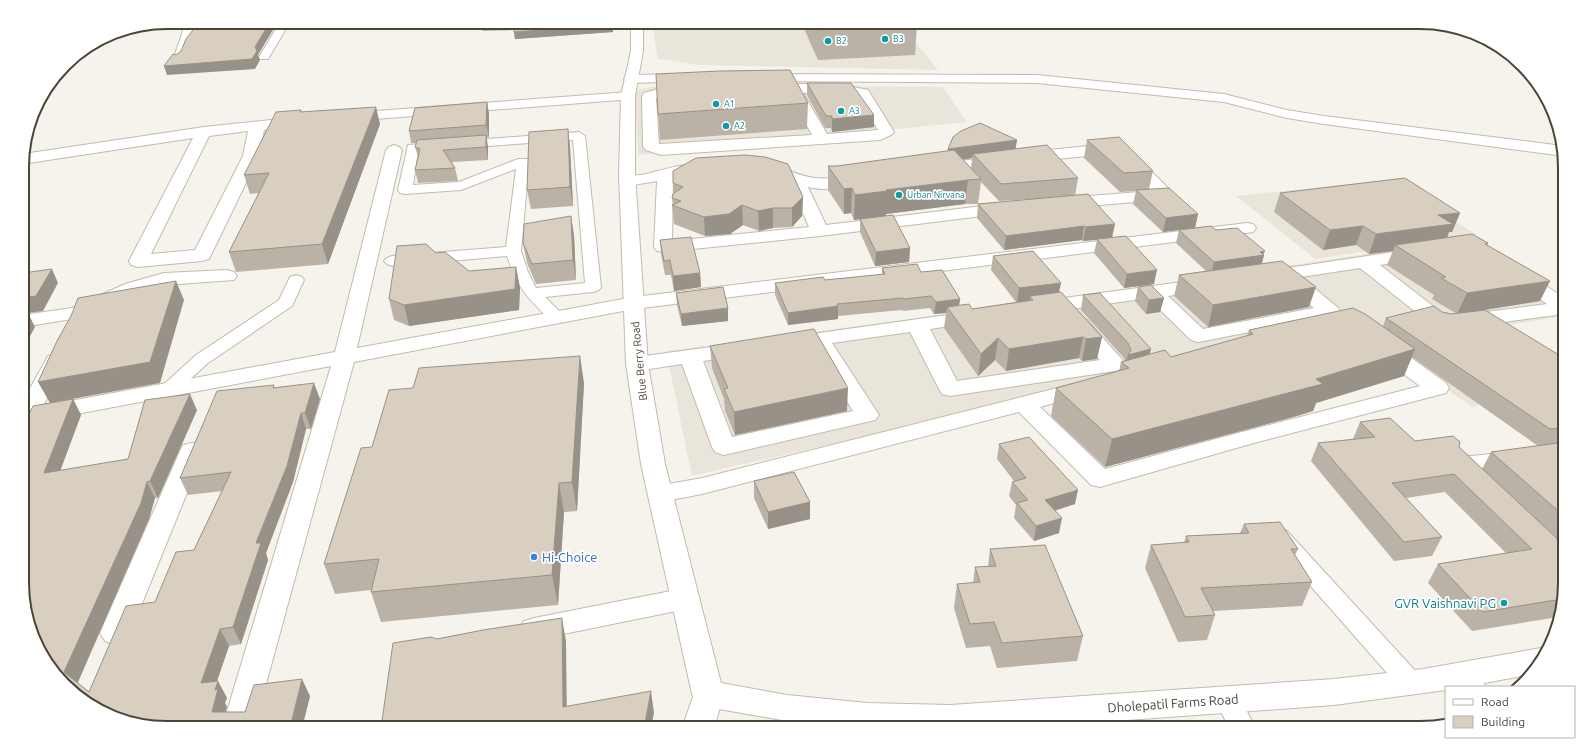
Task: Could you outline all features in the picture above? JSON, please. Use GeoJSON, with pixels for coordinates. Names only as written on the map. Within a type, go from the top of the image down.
{"type":"FeatureCollection","features":[{"type":"Feature","properties":{"kind":"street","name":"Blue Berry Road"},"geometry":{"type":"LineString","coordinates":[[637,29],[637,51],[629,88],[627,177],[637,364],[653,464],[708,694]]}},
{"type":"Feature","properties":{"kind":"street"},"geometry":{"type":"LineString","coordinates":[[336,118],[629,88],[706,78],[791,84],[860,91],[863,93],[886,131],[880,135],[661,150],[651,147],[649,96],[651,94],[662,92],[791,84],[1008,78],[1037,79],[1224,98],[1287,114],[1324,120],[1557,150]]}},
{"type":"Feature","properties":{"kind":"street"},"geometry":{"type":"LineString","coordinates":[[791,84],[822,139]]}},
{"type":"Feature","properties":{"kind":"street"},"geometry":{"type":"LineString","coordinates":[[29,158],[204,132],[312,120]]}},
{"type":"Feature","properties":{"kind":"street"},"geometry":{"type":"LineString","coordinates":[[204,132],[191,154],[138,261],[202,256],[251,156],[257,126]]}},
{"type":"Feature","properties":{"kind":"street"},"geometry":{"type":"LineString","coordinates":[[926,171],[1028,157],[1120,148],[1165,194],[1048,205]]}},
{"type":"Feature","properties":{"kind":"street"},"geometry":{"type":"LineString","coordinates":[[240,721],[344,358],[394,150]]}},
{"type":"Feature","properties":{"kind":"street"},"geometry":{"type":"LineString","coordinates":[[753,167],[768,168],[821,185],[874,179]]}},
{"type":"Feature","properties":{"kind":"street"},"geometry":{"type":"LineString","coordinates":[[956,167],[994,209]]}},
{"type":"Feature","properties":{"kind":"street"},"geometry":{"type":"LineString","coordinates":[[627,177],[665,174],[675,171],[715,169]]}},
{"type":"Feature","properties":{"kind":"street"},"geometry":{"type":"LineString","coordinates":[[665,174],[663,247],[820,231],[994,209],[1025,207]]}},
{"type":"Feature","properties":{"kind":"street"},"geometry":{"type":"LineString","coordinates":[[796,178],[820,231]]}},
{"type":"Feature","properties":{"kind":"street"},"geometry":{"type":"LineString","coordinates":[[29,417],[634,303],[1247,228]]}},
{"type":"Feature","properties":{"kind":"street"},"geometry":{"type":"LineString","coordinates":[[1246,279],[1434,252]]}},
{"type":"Feature","properties":{"kind":"street"},"geometry":{"type":"LineString","coordinates":[[1364,262],[1442,324],[1558,309]]}},
{"type":"Feature","properties":{"kind":"street"},"geometry":{"type":"LineString","coordinates":[[1506,268],[1558,304]]}},
{"type":"Feature","properties":{"kind":"street"},"geometry":{"type":"LineString","coordinates":[[1153,292],[1198,336],[1330,311],[1285,274]]}},
{"type":"Feature","properties":{"kind":"street"},"geometry":{"type":"LineString","coordinates":[[29,320],[77,313],[132,288],[164,279],[227,276]]}},
{"type":"Feature","properties":{"kind":"street"},"geometry":{"type":"LineString","coordinates":[[1025,310],[1223,282]]}},
{"type":"Feature","properties":{"kind":"street"},"geometry":{"type":"LineString","coordinates":[[917,325],[950,389],[1115,364],[1063,304]]}},
{"type":"Feature","properties":{"kind":"street"},"geometry":{"type":"LineString","coordinates":[[29,409],[68,340],[77,313]]}},
{"type":"Feature","properties":{"kind":"street"},"geometry":{"type":"LineString","coordinates":[[637,364],[994,314]]}},
{"type":"Feature","properties":{"kind":"street"},"geometry":{"type":"LineString","coordinates":[[1225,352],[1342,327]]}},
{"type":"Feature","properties":{"kind":"street"},"geometry":{"type":"LineString","coordinates":[[690,356],[724,447],[867,415],[819,338]]}},
{"type":"Feature","properties":{"kind":"street"},"geometry":{"type":"LineString","coordinates":[[1023,404],[1100,479],[1246,438],[1438,388],[1369,338]]}},
{"type":"Feature","properties":{"kind":"street"},"geometry":{"type":"LineString","coordinates":[[661,493],[702,486],[1135,375]]}},
{"type":"Feature","properties":{"kind":"street"},"geometry":{"type":"LineString","coordinates":[[106,655],[222,380]]}},
{"type":"Feature","properties":{"kind":"street"},"geometry":{"type":"LineString","coordinates":[[511,634],[686,599]]}},
{"type":"Feature","properties":{"kind":"street","name":"Dholepatil Farms Road"},"geometry":{"type":"LineString","coordinates":[[928,721],[1334,692],[1411,683],[1466,681],[1533,662]]}},
{"type":"Feature","properties":{"kind":"street"},"geometry":{"type":"LineString","coordinates":[[700,721],[708,694]]}},
{"type":"Feature","properties":{"kind":"street","name":"Dholepatil Farms Road"},"geometry":{"type":"LineString","coordinates":[[708,694],[787,708],[894,721]]}},
{"type":"Feature","properties":{"kind":"lane"},"geometry":{"type":"LineString","coordinates":[[178,60],[189,29]]}},
{"type":"Feature","properties":{"kind":"lane"},"geometry":{"type":"LineString","coordinates":[[264,57],[281,29]]}},
{"type":"Feature","properties":{"kind":"lane"},"geometry":{"type":"LineString","coordinates":[[532,293],[593,287],[579,136],[412,148],[405,190],[460,186],[523,162],[513,251],[520,272],[532,293],[557,317]]}},
{"type":"Feature","properties":{"kind":"lane"},"geometry":{"type":"LineString","coordinates":[[392,261],[513,251]]}},
{"type":"Feature","properties":{"kind":"lane"},"geometry":{"type":"LineString","coordinates":[[168,390],[202,359],[286,303],[296,280]]}},
{"type":"Feature","properties":{"kind":"lane"},"geometry":{"type":"LineString","coordinates":[[1484,486],[1461,464],[1528,456]]}},
{"type":"Feature","properties":{"kind":"lane"},"geometry":{"type":"LineString","coordinates":[[1272,529],[1411,683]]}},
{"type":"Feature","properties":{"kind":"lane"},"geometry":{"type":"LineString","coordinates":[[1228,699],[1239,721]]}},
{"type":"Feature","properties":{"kind":"shaded area"},"geometry":{"type":"Polygon","coordinates":[[[653,29],[905,29],[938,70],[701,65],[658,59],[653,29]]]}},
{"type":"Feature","properties":{"kind":"shaded area"},"geometry":{"type":"Polygon","coordinates":[[[664,85],[943,87],[967,122],[638,155],[635,90],[664,85]]]}},
{"type":"Feature","properties":{"kind":"shaded area"},"geometry":{"type":"Polygon","coordinates":[[[1387,180],[1477,235],[1315,259],[1236,196],[1387,180]]]}},
{"type":"Feature","properties":{"kind":"shaded area"},"geometry":{"type":"Polygon","coordinates":[[[1473,238],[1558,293],[1558,317],[1508,325],[1558,371],[1558,379],[1472,407],[1350,321],[1085,381],[871,435],[692,476],[666,351],[1062,299],[1473,238]]]}},
{"type":"Feature","properties":{"kind":"building"},"geometry":{"type":"Polygon","coordinates":[[[194,29],[266,29],[255,47],[257,51],[252,59],[164,66],[173,54],[176,55],[181,51],[186,39],[194,29]]]}},
{"type":"Feature","properties":{"kind":"building"},"geometry":{"type":"Polygon","coordinates":[[[514,29],[556,29],[514,32],[514,29]]]}},
{"type":"Feature","properties":{"kind":"building"},"geometry":{"type":"Polygon","coordinates":[[[818,29],[839,29],[819,30],[818,29]]]}},
{"type":"Feature","properties":{"kind":"building"},"geometry":{"type":"Polygon","coordinates":[[[790,70],[808,103],[658,114],[656,74],[790,70]]]}},
{"type":"Feature","properties":{"kind":"building"},"geometry":{"type":"Polygon","coordinates":[[[807,83],[851,83],[874,115],[832,119],[832,116],[826,116],[807,83]]]}},
{"type":"Feature","properties":{"kind":"building"},"geometry":{"type":"Polygon","coordinates":[[[487,102],[486,125],[409,131],[415,108],[487,102]]]}},
{"type":"Feature","properties":{"kind":"building"},"geometry":{"type":"Polygon","coordinates":[[[376,107],[322,244],[229,252],[269,173],[244,175],[276,112],[376,107]]]}},
{"type":"Feature","properties":{"kind":"building"},"geometry":{"type":"Polygon","coordinates":[[[980,123],[1017,140],[948,149],[953,137],[961,131],[980,123]]]}},
{"type":"Feature","properties":{"kind":"building"},"geometry":{"type":"Polygon","coordinates":[[[568,129],[570,187],[527,190],[529,132],[568,129]]]}},
{"type":"Feature","properties":{"kind":"building"},"geometry":{"type":"Polygon","coordinates":[[[486,135],[486,147],[443,150],[455,168],[415,170],[420,149],[415,147],[417,140],[486,135]]]}},
{"type":"Feature","properties":{"kind":"building"},"geometry":{"type":"Polygon","coordinates":[[[1119,137],[1153,171],[1124,173],[1087,140],[1119,137]]]}},
{"type":"Feature","properties":{"kind":"building"},"geometry":{"type":"Polygon","coordinates":[[[1047,145],[1078,178],[1001,184],[973,154],[1047,145]]]}},
{"type":"Feature","properties":{"kind":"building"},"geometry":{"type":"Polygon","coordinates":[[[954,150],[981,179],[855,195],[852,188],[844,189],[828,166],[837,166],[954,150]]]}},
{"type":"Feature","properties":{"kind":"building"},"geometry":{"type":"Polygon","coordinates":[[[745,155],[765,157],[788,164],[803,197],[792,208],[773,208],[758,211],[742,205],[729,214],[704,217],[672,205],[681,201],[672,198],[673,194],[683,187],[673,183],[673,171],[696,158],[745,155]]]}},
{"type":"Feature","properties":{"kind":"building"},"geometry":{"type":"Polygon","coordinates":[[[1405,178],[1460,213],[1438,215],[1453,224],[1376,234],[1363,226],[1330,230],[1280,193],[1405,178]]]}},
{"type":"Feature","properties":{"kind":"building"},"geometry":{"type":"Polygon","coordinates":[[[1169,188],[1198,214],[1166,218],[1136,190],[1169,188]]]}},
{"type":"Feature","properties":{"kind":"building"},"geometry":{"type":"Polygon","coordinates":[[[1088,194],[1115,224],[1084,226],[1006,236],[978,204],[1088,194]]]}},
{"type":"Feature","properties":{"kind":"building"},"geometry":{"type":"Polygon","coordinates":[[[893,215],[910,248],[876,252],[860,219],[893,215]]]}},
{"type":"Feature","properties":{"kind":"building"},"geometry":{"type":"Polygon","coordinates":[[[571,216],[573,260],[532,264],[523,243],[524,224],[571,216]]]}},
{"type":"Feature","properties":{"kind":"building"},"geometry":{"type":"Polygon","coordinates":[[[1211,226],[1216,230],[1237,228],[1265,251],[1260,252],[1264,255],[1214,262],[1179,230],[1211,226]]]}},
{"type":"Feature","properties":{"kind":"building"},"geometry":{"type":"Polygon","coordinates":[[[1472,234],[1488,243],[1485,244],[1550,281],[1467,293],[1441,278],[1446,277],[1395,245],[1472,234]]]}},
{"type":"Feature","properties":{"kind":"building"},"geometry":{"type":"Polygon","coordinates":[[[1126,236],[1157,270],[1127,274],[1097,239],[1126,236]]]}},
{"type":"Feature","properties":{"kind":"building"},"geometry":{"type":"Polygon","coordinates":[[[691,237],[700,273],[673,276],[670,260],[664,261],[660,240],[691,237]]]}},
{"type":"Feature","properties":{"kind":"building"},"geometry":{"type":"Polygon","coordinates":[[[426,244],[436,253],[445,252],[469,271],[516,267],[515,289],[404,305],[389,299],[397,246],[426,244]]]}},
{"type":"Feature","properties":{"kind":"building"},"geometry":{"type":"Polygon","coordinates":[[[1033,251],[1061,283],[1019,288],[993,256],[1033,251]]]}},
{"type":"Feature","properties":{"kind":"building"},"geometry":{"type":"Polygon","coordinates":[[[1282,261],[1316,287],[1213,305],[1179,275],[1282,261]]]}},
{"type":"Feature","properties":{"kind":"building"},"geometry":{"type":"Polygon","coordinates":[[[917,264],[921,272],[942,270],[960,299],[936,302],[931,296],[903,298],[837,304],[838,306],[788,313],[775,283],[823,277],[825,280],[885,274],[882,268],[917,264]]]}},
{"type":"Feature","properties":{"kind":"building"},"geometry":{"type":"Polygon","coordinates":[[[52,269],[36,296],[29,297],[29,272],[52,269]]]}},
{"type":"Feature","properties":{"kind":"building"},"geometry":{"type":"Polygon","coordinates":[[[176,281],[150,362],[38,382],[57,341],[71,316],[78,298],[176,281]]]}},
{"type":"Feature","properties":{"kind":"building"},"geometry":{"type":"Polygon","coordinates":[[[1151,285],[1164,298],[1149,300],[1138,287],[1151,285]]]}},
{"type":"Feature","properties":{"kind":"building"},"geometry":{"type":"Polygon","coordinates":[[[723,287],[728,308],[681,314],[676,293],[723,287]]]}},
{"type":"Feature","properties":{"kind":"building"},"geometry":{"type":"Polygon","coordinates":[[[1061,292],[1102,337],[1086,339],[1083,337],[1009,349],[998,338],[981,354],[947,307],[969,304],[972,309],[1033,300],[1030,296],[1061,292]]]}},
{"type":"Feature","properties":{"kind":"building"},"geometry":{"type":"Polygon","coordinates":[[[1100,293],[1151,349],[1128,355],[1131,350],[1128,343],[1083,295],[1100,293]]]}},
{"type":"Feature","properties":{"kind":"building"},"geometry":{"type":"Polygon","coordinates":[[[1434,306],[1442,312],[1451,314],[1485,310],[1558,354],[1558,428],[1550,429],[1386,318],[1434,306]]]}},
{"type":"Feature","properties":{"kind":"building"},"geometry":{"type":"Polygon","coordinates":[[[1353,308],[1365,314],[1415,349],[1316,379],[1323,384],[1112,439],[1056,388],[1129,368],[1121,362],[1165,350],[1171,357],[1253,334],[1249,330],[1353,308]]]}},
{"type":"Feature","properties":{"kind":"building"},"geometry":{"type":"Polygon","coordinates":[[[814,329],[848,388],[734,412],[724,389],[728,388],[710,346],[814,329]]]}},
{"type":"Feature","properties":{"kind":"building"},"geometry":{"type":"Polygon","coordinates":[[[580,356],[572,482],[559,483],[552,575],[371,592],[379,559],[324,564],[361,448],[372,447],[389,390],[413,388],[419,368],[580,356]]]}},
{"type":"Feature","properties":{"kind":"building"},"geometry":{"type":"Polygon","coordinates":[[[314,383],[305,413],[301,413],[287,466],[256,543],[261,543],[233,627],[220,629],[201,683],[218,681],[215,690],[218,689],[212,712],[245,712],[254,685],[302,679],[292,721],[149,720],[123,714],[98,702],[83,692],[58,667],[40,636],[30,601],[29,414],[33,406],[73,399],[44,473],[128,459],[145,400],[190,394],[150,481],[147,482],[141,503],[64,672],[89,692],[126,606],[155,602],[176,552],[194,550],[231,472],[180,478],[217,391],[274,385],[273,388],[314,383]]]}},
{"type":"Feature","properties":{"kind":"building"},"geometry":{"type":"Polygon","coordinates":[[[1390,418],[1415,441],[1453,436],[1460,442],[1459,447],[1558,539],[1557,600],[1483,612],[1438,564],[1532,549],[1454,474],[1392,483],[1442,537],[1404,542],[1318,443],[1375,437],[1360,422],[1390,418]]]}},
{"type":"Feature","properties":{"kind":"building"},"geometry":{"type":"Polygon","coordinates":[[[1029,437],[1078,490],[1045,500],[1062,518],[1036,526],[1017,503],[1028,500],[1012,482],[1026,478],[999,444],[1029,437]]]}},
{"type":"Feature","properties":{"kind":"building"},"geometry":{"type":"Polygon","coordinates":[[[1558,443],[1558,511],[1491,452],[1558,443]]]}},
{"type":"Feature","properties":{"kind":"building"},"geometry":{"type":"Polygon","coordinates":[[[794,472],[810,502],[768,512],[754,481],[794,472]]]}},
{"type":"Feature","properties":{"kind":"building"},"geometry":{"type":"Polygon","coordinates":[[[1280,522],[1298,549],[1291,549],[1312,582],[1201,588],[1215,615],[1185,617],[1151,545],[1189,542],[1186,536],[1249,533],[1244,524],[1280,522]]]}},
{"type":"Feature","properties":{"kind":"building"},"geometry":{"type":"Polygon","coordinates":[[[1045,545],[1083,636],[1002,643],[994,622],[970,624],[957,584],[980,582],[975,567],[996,566],[990,549],[1045,545]]]}},
{"type":"Feature","properties":{"kind":"building"},"geometry":{"type":"Polygon","coordinates":[[[562,618],[563,707],[651,691],[645,721],[382,721],[393,643],[431,637],[437,639],[483,630],[562,618]]]}},
{"type":"Feature","properties":{"kind":"place","name":"B3"},"geometry":{"type":"Point","coordinates":[885,39]}},
{"type":"Feature","properties":{"kind":"place","name":"B2"},"geometry":{"type":"Point","coordinates":[828,41]}},
{"type":"Feature","properties":{"kind":"place","name":"A1"},"geometry":{"type":"Point","coordinates":[716,104]}},
{"type":"Feature","properties":{"kind":"place","name":"A3"},"geometry":{"type":"Point","coordinates":[841,111]}},
{"type":"Feature","properties":{"kind":"place","name":"A2"},"geometry":{"type":"Point","coordinates":[726,126]}},
{"type":"Feature","properties":{"kind":"place","name":"Urban Nirvana"},"geometry":{"type":"Point","coordinates":[899,195]}},
{"type":"Feature","properties":{"kind":"place","name":"Hi-Choice"},"geometry":{"type":"Point","coordinates":[534,557]}},
{"type":"Feature","properties":{"kind":"place","name":"GVR Vaishnavi PG"},"geometry":{"type":"Point","coordinates":[1504,603]}}]}
